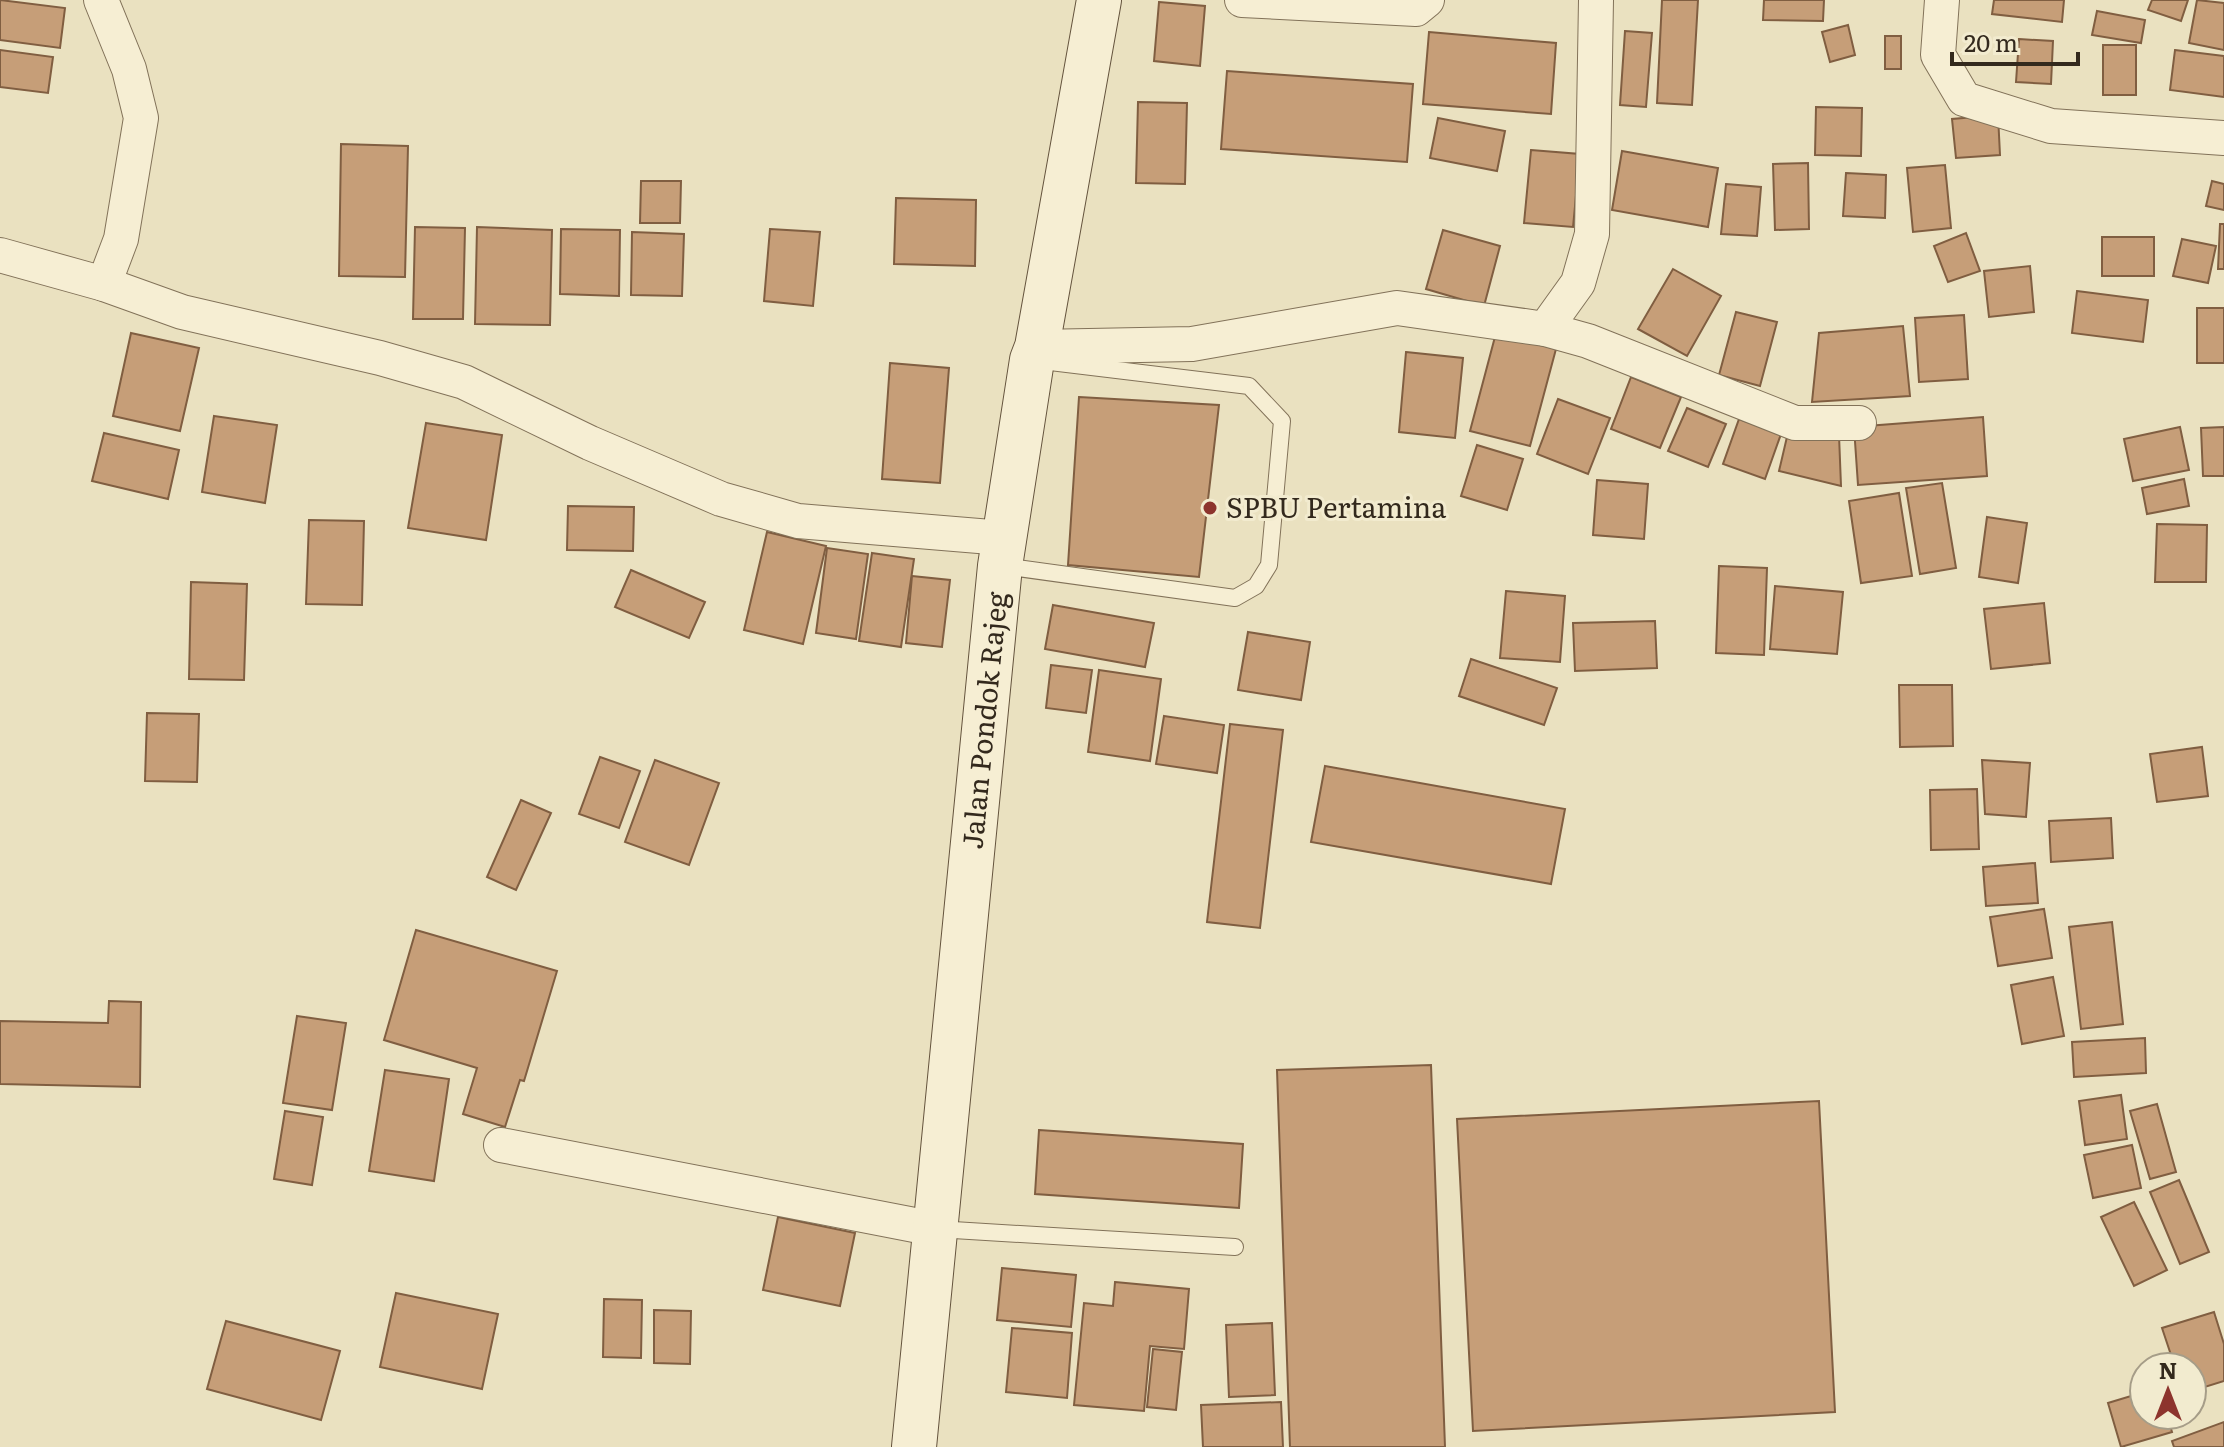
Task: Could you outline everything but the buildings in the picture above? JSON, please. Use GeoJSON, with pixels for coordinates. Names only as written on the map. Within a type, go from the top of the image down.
{"type":"FeatureCollection","features":[{"type":"Feature","properties":{"kind":"main road","name":"Jalan Pondok Rajeg"},"geometry":{"type":"LineString","coordinates":[[914,1447],[1001,552],[1099,0]]}},
{"type":"Feature","properties":{"kind":"street"},"geometry":{"type":"LineString","coordinates":[[101,0],[129,69],[141,118],[121,239],[104,284]]}},
{"type":"Feature","properties":{"kind":"street"},"geometry":{"type":"LineString","coordinates":[[1242,0],[1416,9],[1427,0]]}},
{"type":"Feature","properties":{"kind":"street"},"geometry":{"type":"LineString","coordinates":[[1545,329],[1578,283],[1592,234],[1596,0]]}},
{"type":"Feature","properties":{"kind":"street"},"geometry":{"type":"LineString","coordinates":[[1942,0],[1938,55],[1964,99],[2051,126],[2224,138]]}},
{"type":"Feature","properties":{"kind":"street"},"geometry":{"type":"LineString","coordinates":[[60,272],[121,239]]}},
{"type":"Feature","properties":{"kind":"street"},"geometry":{"type":"LineString","coordinates":[[0,255],[104,284],[182,312],[380,358],[464,382],[590,443],[721,499],[798,521],[1001,552]]}},
{"type":"Feature","properties":{"kind":"street"},"geometry":{"type":"LineString","coordinates":[[1035,353],[1192,344],[1397,308],[1545,329],[1588,341],[1795,423],[1859,423]]}},
{"type":"Feature","properties":{"kind":"street"},"geometry":{"type":"LineString","coordinates":[[501,1145],[935,1229]]}},
{"type":"Feature","properties":{"kind":"lane"},"geometry":{"type":"LineString","coordinates":[[1001,552],[1235,598],[1256,586],[1269,565],[1282,421],[1249,386],[1035,353]]}},
{"type":"Feature","properties":{"kind":"lane"},"geometry":{"type":"LineString","coordinates":[[935,1229],[1235,1247]]}},
{"type":"Feature","properties":{"kind":"place","name":"SPBU Pertamina"},"geometry":{"type":"Point","coordinates":[1210,508]}}]}
